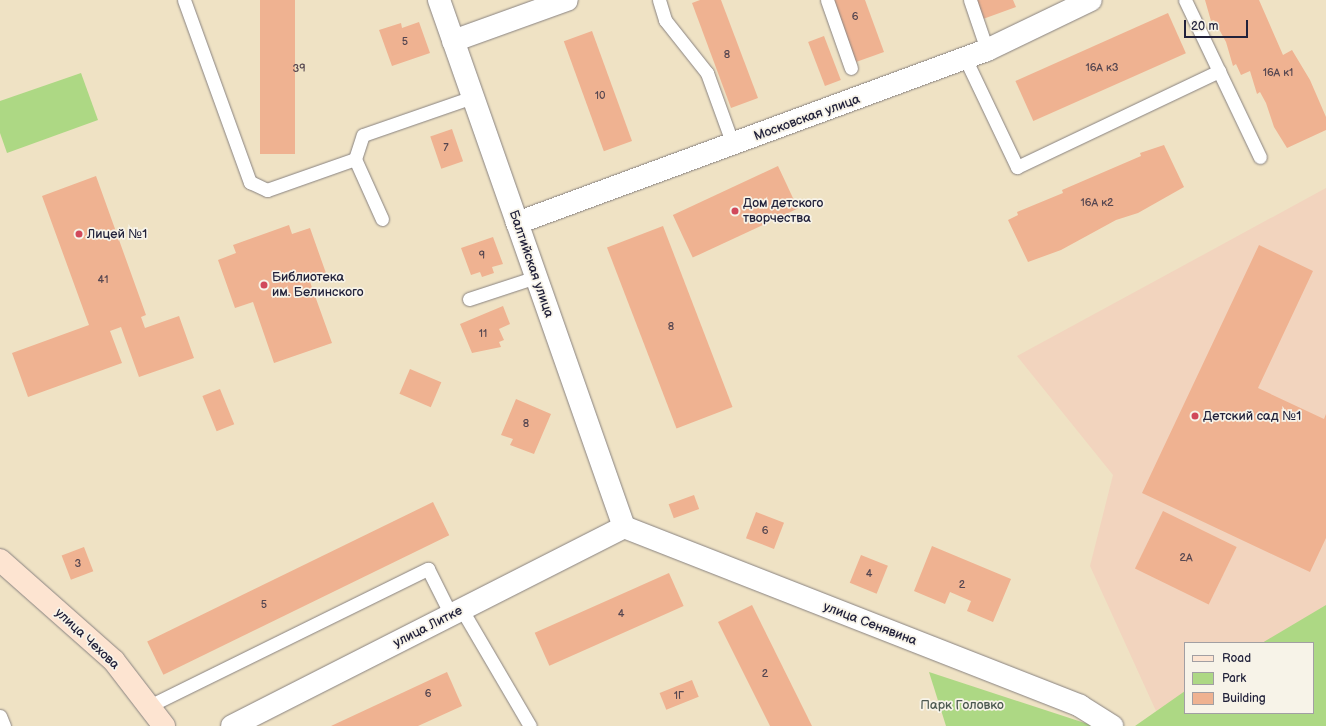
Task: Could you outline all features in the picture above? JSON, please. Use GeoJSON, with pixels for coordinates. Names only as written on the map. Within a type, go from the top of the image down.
{"type":"FeatureCollection","features":[{"type":"Feature","properties":{"kind":"street","name":"Балтийская улица"},"geometry":{"type":"LineString","coordinates":[[439,0],[624,527]]}},
{"type":"Feature","properties":{"kind":"street"},"geometry":{"type":"LineString","coordinates":[[453,41],[567,0]]}},
{"type":"Feature","properties":{"kind":"street","name":"Московская улица"},"geometry":{"type":"LineString","coordinates":[[517,223],[987,50],[1066,6],[1091,0]]}},
{"type":"Feature","properties":{"kind":"street","name":"улица Литке"},"geometry":{"type":"LineString","coordinates":[[232,726],[624,527]]}},
{"type":"Feature","properties":{"kind":"street","name":"улица Сенявина"},"geometry":{"type":"LineString","coordinates":[[624,527],[1080,706],[1112,726]]}},
{"type":"Feature","properties":{"kind":"street","name":"улица Чехова"},"geometry":{"type":"LineString","coordinates":[[0,560],[114,661],[164,726]]}},
{"type":"Feature","properties":{"kind":"lane"},"geometry":{"type":"LineString","coordinates":[[184,0],[250,182],[267,190],[355,159]]}},
{"type":"Feature","properties":{"kind":"lane"},"geometry":{"type":"LineString","coordinates":[[659,0],[665,20],[706,73],[734,144]]}},
{"type":"Feature","properties":{"kind":"lane"},"geometry":{"type":"LineString","coordinates":[[827,0],[851,68]]}},
{"type":"Feature","properties":{"kind":"lane"},"geometry":{"type":"LineString","coordinates":[[970,0],[987,50]]}},
{"type":"Feature","properties":{"kind":"lane"},"geometry":{"type":"LineString","coordinates":[[1185,0],[1260,157]]}},
{"type":"Feature","properties":{"kind":"lane"},"geometry":{"type":"LineString","coordinates":[[965,58],[1016,167],[1219,71]]}},
{"type":"Feature","properties":{"kind":"lane"},"geometry":{"type":"LineString","coordinates":[[382,219],[355,159],[363,135],[473,97]]}},
{"type":"Feature","properties":{"kind":"lane"},"geometry":{"type":"LineString","coordinates":[[469,299],[536,277]]}},
{"type":"Feature","properties":{"kind":"lane"},"geometry":{"type":"LineString","coordinates":[[149,706],[428,568],[530,726]]}},
{"type":"Feature","properties":{"kind":"lane"},"geometry":{"type":"LineString","coordinates":[[0,716],[4,726]]}},
{"type":"Feature","properties":{"kind":"shaded area","name":"Детский сад №1"},"geometry":{"type":"Polygon","coordinates":[[[1326,188],[1326,607],[1270,642],[1184,642],[1184,695],[1156,711],[1090,566],[1113,475],[1017,356],[1326,188]]]}},
{"type":"Feature","properties":{"kind":"green space"},"geometry":{"type":"Polygon","coordinates":[[[81,73],[98,120],[7,153],[0,133],[0,101],[81,73]]]}},
{"type":"Feature","properties":{"kind":"green space"},"geometry":{"type":"Polygon","coordinates":[[[1326,605],[1326,726],[1135,726],[1184,692],[1184,714],[1314,714],[1314,642],[1264,642],[1326,605]]]}},
{"type":"Feature","properties":{"kind":"green space","name":"Парк Головко"},"geometry":{"type":"Polygon","coordinates":[[[929,672],[1094,726],[946,726],[929,672]]]}},
{"type":"Feature","properties":{"kind":"building"},"geometry":{"type":"Polygon","coordinates":[[[260,0],[295,0],[295,154],[260,154],[260,0]]]}},
{"type":"Feature","properties":{"kind":"building"},"geometry":{"type":"Polygon","coordinates":[[[700,0],[721,0],[758,98],[731,108],[692,3],[700,0]]]}},
{"type":"Feature","properties":{"kind":"building"},"geometry":{"type":"Polygon","coordinates":[[[833,0],[865,0],[884,52],[856,62],[833,0]]]}},
{"type":"Feature","properties":{"kind":"building"},"geometry":{"type":"Polygon","coordinates":[[[976,0],[1013,0],[1016,7],[983,19],[976,0]]]}},
{"type":"Feature","properties":{"kind":"building"},"geometry":{"type":"Polygon","coordinates":[[[1205,0],[1259,0],[1283,55],[1292,50],[1310,80],[1326,117],[1326,130],[1287,148],[1274,127],[1266,103],[1260,92],[1257,94],[1250,71],[1241,75],[1236,64],[1233,66],[1226,42],[1214,20],[1211,21],[1205,0]]]}},
{"type":"Feature","properties":{"kind":"building"},"geometry":{"type":"Polygon","coordinates":[[[1168,13],[1186,53],[1033,121],[1015,81],[1168,13]]]}},
{"type":"Feature","properties":{"kind":"building"},"geometry":{"type":"Polygon","coordinates":[[[419,22],[430,53],[392,66],[379,30],[401,23],[402,28],[419,22]]]}},
{"type":"Feature","properties":{"kind":"building"},"geometry":{"type":"Polygon","coordinates":[[[592,31],[632,141],[604,151],[564,41],[592,31]]]}},
{"type":"Feature","properties":{"kind":"building"},"geometry":{"type":"Polygon","coordinates":[[[824,36],[841,80],[825,86],[808,42],[824,36]]]}},
{"type":"Feature","properties":{"kind":"building"},"geometry":{"type":"Polygon","coordinates":[[[452,129],[463,161],[441,169],[430,136],[452,129]]]}},
{"type":"Feature","properties":{"kind":"building"},"geometry":{"type":"Polygon","coordinates":[[[1164,145],[1184,187],[1138,213],[1116,220],[1061,250],[1028,262],[1008,220],[1018,215],[1017,212],[1063,193],[1062,190],[1141,156],[1140,153],[1164,145]]]}},
{"type":"Feature","properties":{"kind":"building","name":"Дом детского творчества"},"geometry":{"type":"Polygon","coordinates":[[[778,166],[798,209],[693,258],[673,215],[778,166]]]}},
{"type":"Feature","properties":{"kind":"building"},"geometry":{"type":"Polygon","coordinates":[[[96,176],[146,315],[141,317],[145,328],[179,316],[194,358],[139,377],[121,327],[110,331],[122,363],[28,397],[12,353],[89,325],[42,196],[96,176]]]}},
{"type":"Feature","properties":{"kind":"building"},"geometry":{"type":"Polygon","coordinates":[[[289,225],[292,234],[310,228],[327,276],[310,282],[332,343],[274,363],[253,302],[235,308],[218,260],[236,253],[233,245],[289,225]]]}},
{"type":"Feature","properties":{"kind":"building"},"geometry":{"type":"Polygon","coordinates":[[[663,226],[733,407],[677,429],[607,248],[663,226]]]}},
{"type":"Feature","properties":{"kind":"building"},"geometry":{"type":"Polygon","coordinates":[[[493,237],[503,264],[492,267],[494,273],[482,277],[480,272],[471,275],[461,248],[493,237]]]}},
{"type":"Feature","properties":{"kind":"building"},"geometry":{"type":"Polygon","coordinates":[[[1259,245],[1313,271],[1258,388],[1324,419],[1326,414],[1326,538],[1310,572],[1142,493],[1259,245]]]}},
{"type":"Feature","properties":{"kind":"building"},"geometry":{"type":"Polygon","coordinates":[[[503,306],[510,324],[499,329],[504,340],[499,342],[501,347],[472,353],[460,324],[503,306]]]}},
{"type":"Feature","properties":{"kind":"building"},"geometry":{"type":"Polygon","coordinates":[[[410,369],[441,382],[431,407],[399,394],[410,369]]]}},
{"type":"Feature","properties":{"kind":"building"},"geometry":{"type":"Polygon","coordinates":[[[220,389],[234,424],[217,431],[202,396],[220,389]]]}},
{"type":"Feature","properties":{"kind":"building"},"geometry":{"type":"Polygon","coordinates":[[[516,399],[551,414],[534,454],[510,445],[513,439],[501,435],[516,399]]]}},
{"type":"Feature","properties":{"kind":"building"},"geometry":{"type":"Polygon","coordinates":[[[694,495],[699,509],[674,518],[669,504],[694,495]]]}},
{"type":"Feature","properties":{"kind":"building"},"geometry":{"type":"Polygon","coordinates":[[[433,502],[449,535],[163,675],[147,641],[433,502]]]}},
{"type":"Feature","properties":{"kind":"building"},"geometry":{"type":"Polygon","coordinates":[[[1163,511],[1237,547],[1209,604],[1135,569],[1163,511]]]}},
{"type":"Feature","properties":{"kind":"building"},"geometry":{"type":"Polygon","coordinates":[[[756,512],[784,523],[774,549],[746,538],[756,512]]]}},
{"type":"Feature","properties":{"kind":"building"},"geometry":{"type":"Polygon","coordinates":[[[932,546],[1011,579],[993,622],[967,611],[971,601],[950,592],[945,604],[914,591],[932,546]]]}},
{"type":"Feature","properties":{"kind":"building"},"geometry":{"type":"Polygon","coordinates":[[[84,547],[93,571],[71,580],[62,556],[84,547]]]}},
{"type":"Feature","properties":{"kind":"building"},"geometry":{"type":"Polygon","coordinates":[[[861,555],[888,566],[877,594],[850,583],[861,555]]]}},
{"type":"Feature","properties":{"kind":"building"},"geometry":{"type":"Polygon","coordinates":[[[669,573],[684,606],[549,666],[535,633],[669,573]]]}},
{"type":"Feature","properties":{"kind":"building"},"geometry":{"type":"Polygon","coordinates":[[[752,605],[812,726],[770,726],[718,622],[752,605]]]}},
{"type":"Feature","properties":{"kind":"building"},"geometry":{"type":"Polygon","coordinates":[[[447,672],[462,706],[418,726],[331,726],[447,672]]]}},
{"type":"Feature","properties":{"kind":"building"},"geometry":{"type":"Polygon","coordinates":[[[692,680],[699,697],[666,710],[660,693],[692,680]]]}},
{"type":"Feature","properties":{"kind":"place","name":"Дом детского творчества"},"geometry":{"type":"Point","coordinates":[735,211]}},
{"type":"Feature","properties":{"kind":"place","name":"Лицей №1"},"geometry":{"type":"Point","coordinates":[79,234]}},
{"type":"Feature","properties":{"kind":"place","name":"Библиотека им. Белинского"},"geometry":{"type":"Point","coordinates":[264,285]}},
{"type":"Feature","properties":{"kind":"place","name":"Детский сад №1"},"geometry":{"type":"Point","coordinates":[1195,416]}}]}
